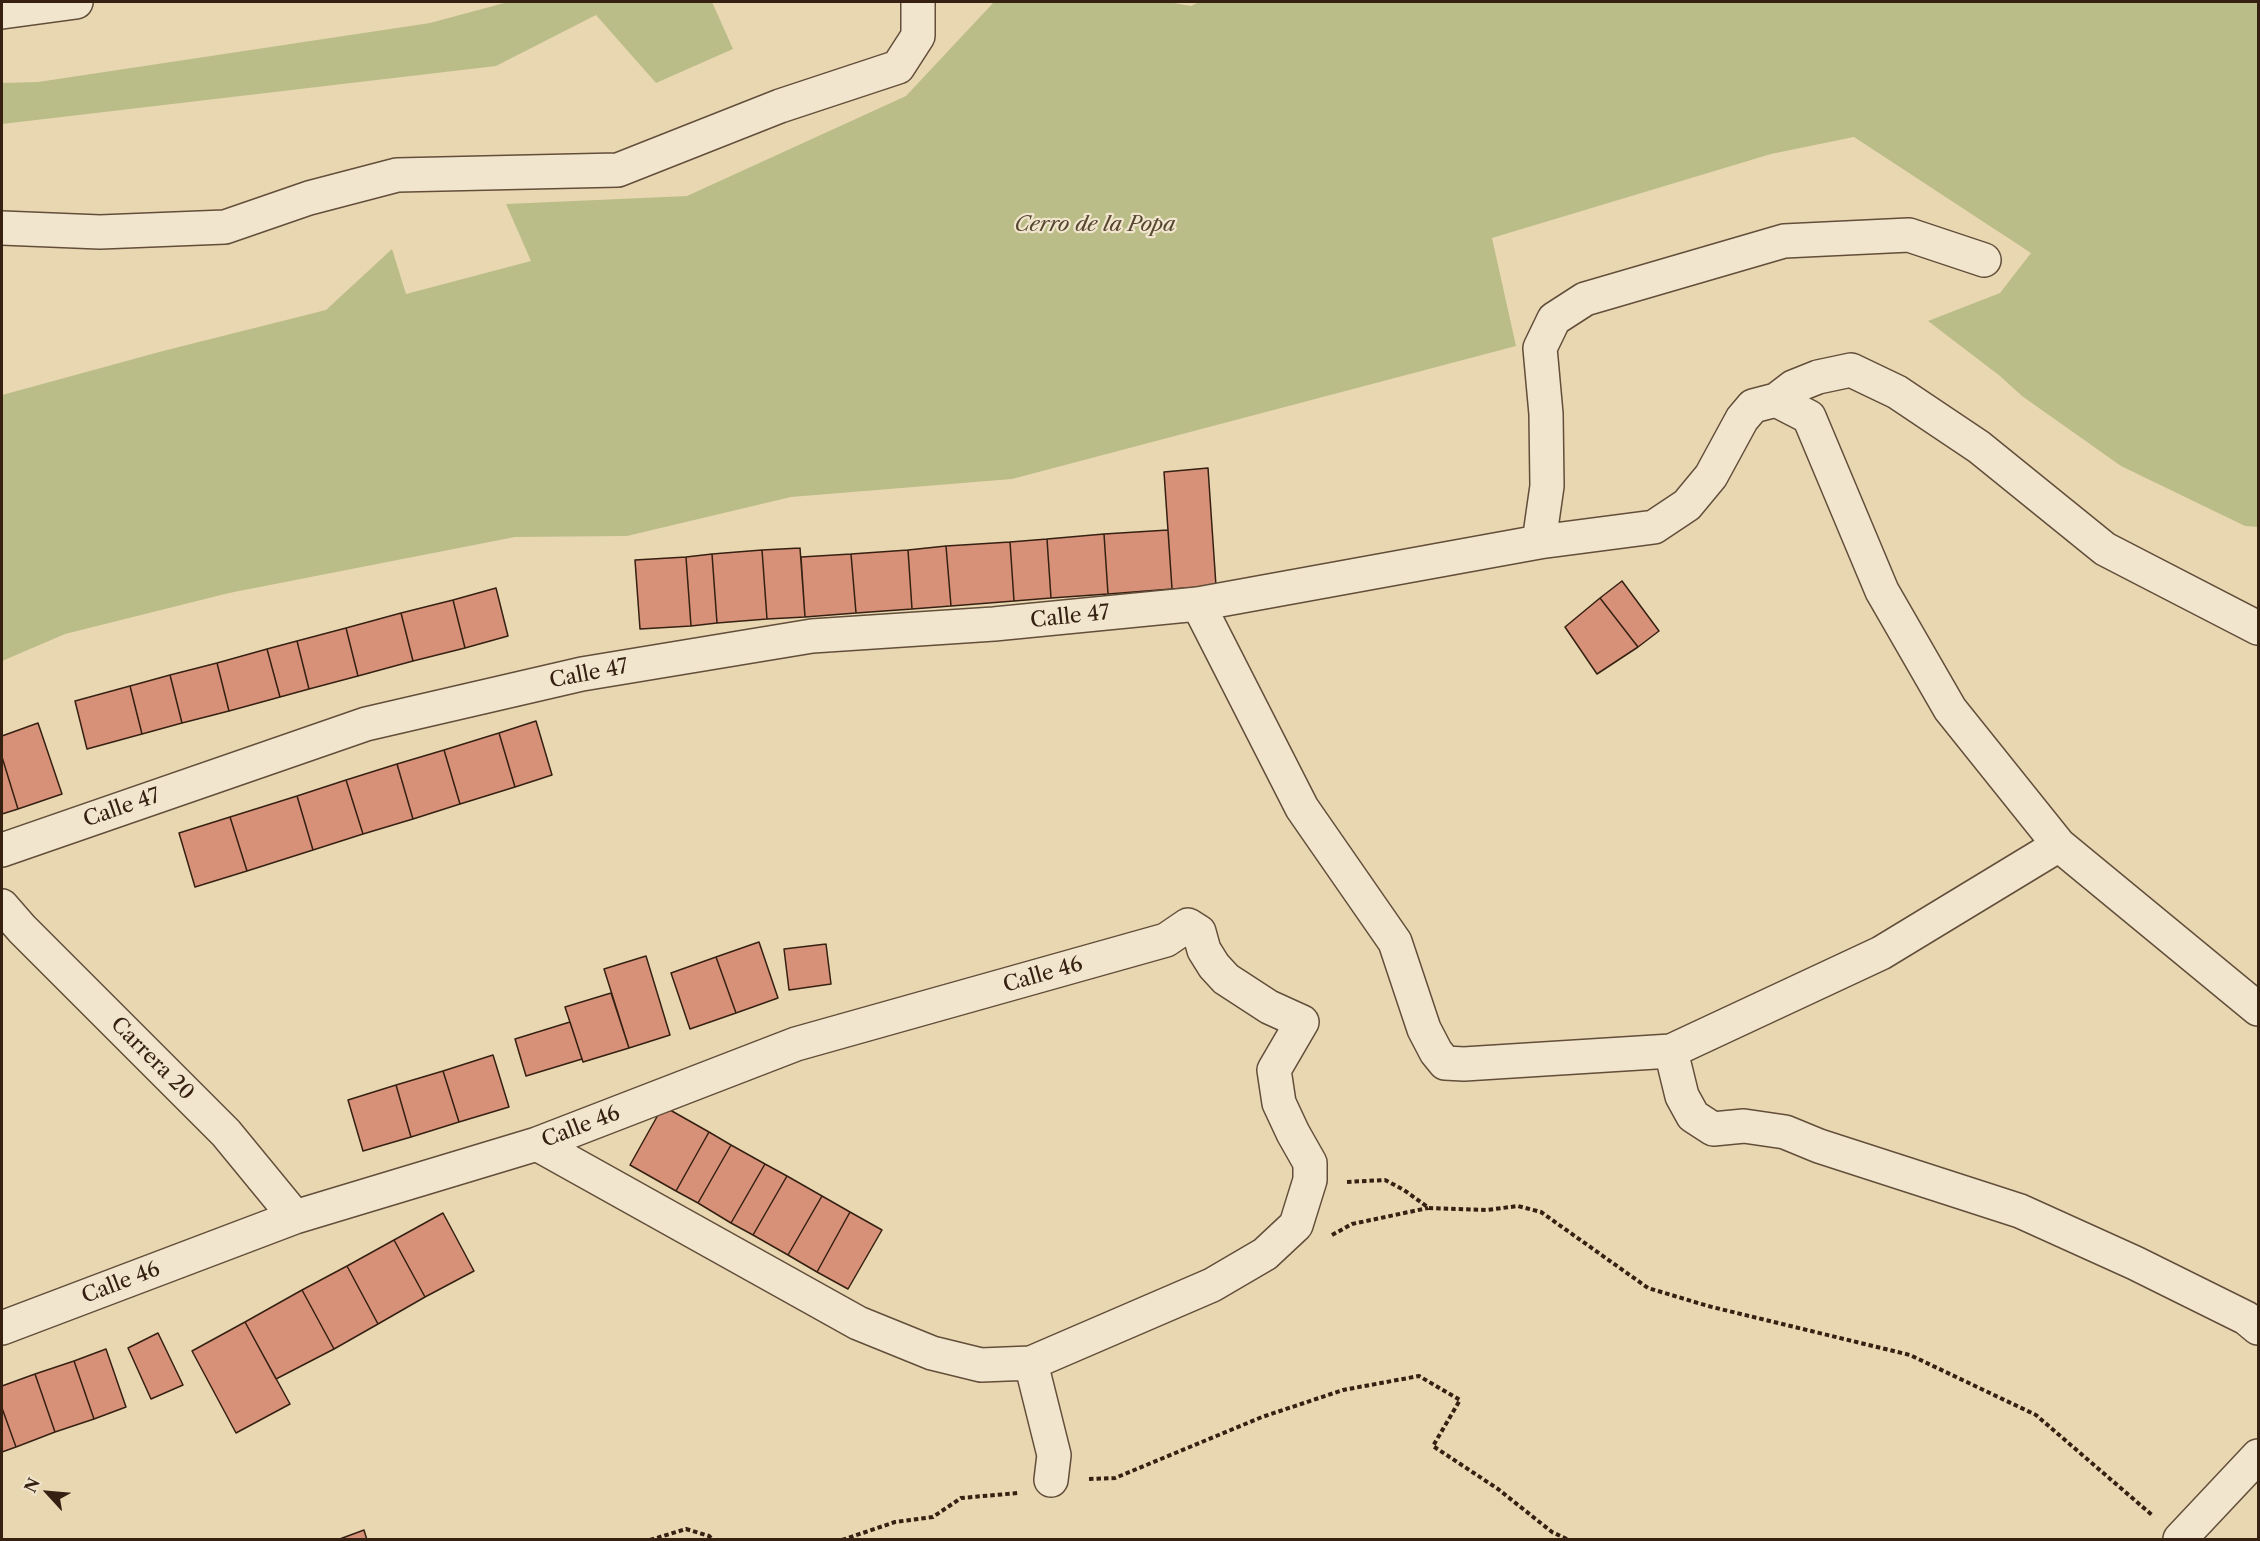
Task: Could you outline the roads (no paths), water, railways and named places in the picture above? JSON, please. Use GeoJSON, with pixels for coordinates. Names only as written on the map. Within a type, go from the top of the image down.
{"type":"FeatureCollection","features":[{"type":"Feature","properties":{"kind":"street"},"geometry":{"type":"LineString","coordinates":[[2,12],[76,2]]}},
{"type":"Feature","properties":{"kind":"street"},"geometry":{"type":"LineString","coordinates":[[2,228],[100,232],[225,227],[309,198],[397,175],[618,170],[780,106],[898,68],[918,36],[918,2]]}},
{"type":"Feature","properties":{"kind":"street"},"geometry":{"type":"LineString","coordinates":[[1539,542],[1547,486],[1546,414],[1540,348],[1554,319],[1585,299],[1784,241],[1908,235],[1984,260]]}},
{"type":"Feature","properties":{"kind":"street","name":"Calle 47"},"geometry":{"type":"LineString","coordinates":[[2,850],[366,724],[582,674],[812,636],[994,624],[1198,604],[1539,542],[1654,527],[1687,505],[1711,476],[1742,419],[1753,406],[1776,400],[1793,387],[1818,377],[1851,370],[1897,392],[1979,447],[2105,549],[2259,628]]}},
{"type":"Feature","properties":{"kind":"street"},"geometry":{"type":"LineString","coordinates":[[1776,400],[1809,417],[1882,591],[1950,709],[2059,845],[2259,1009]]}},
{"type":"Feature","properties":{"kind":"street"},"geometry":{"type":"LineString","coordinates":[[1198,604],[1302,808],[1395,942],[1424,1029],[1436,1052],[1445,1062],[1464,1064],[1671,1051],[1881,953],[2059,845]]}},
{"type":"Feature","properties":{"kind":"street","name":"Carrera 20"},"geometry":{"type":"LineString","coordinates":[[2,906],[22,929],[225,1133],[294,1217]]}},
{"type":"Feature","properties":{"kind":"street","name":"Calle 46"},"geometry":{"type":"LineString","coordinates":[[2,1328],[294,1217],[537,1144],[796,1044],[1166,940],[1188,925],[1199,932],[1204,950],[1226,979],[1269,1007],[1302,1022],[1274,1070],[1279,1103],[1310,1163],[1310,1180],[1296,1225],[1265,1254],[1212,1285],[1109,1331],[1031,1362]]}},
{"type":"Feature","properties":{"kind":"street"},"geometry":{"type":"LineString","coordinates":[[1671,1051],[1682,1096],[1693,1116],[1713,1129],[1744,1126],[1785,1132],[1819,1146],[2020,1211],[2135,1263],[2246,1318],[2259,1328]]}},
{"type":"Feature","properties":{"kind":"street"},"geometry":{"type":"LineString","coordinates":[[537,1144],[858,1323],[932,1353],[981,1365],[1031,1362],[1054,1455],[1051,1480]]}},
{"type":"Feature","properties":{"kind":"street"},"geometry":{"type":"LineString","coordinates":[[2180,1539],[2259,1456]]}},
{"type":"Feature","properties":{"kind":"park label","name":"Cerro de la Popa"},"geometry":{"type":"Point","coordinates":[1095,225]}}]}
